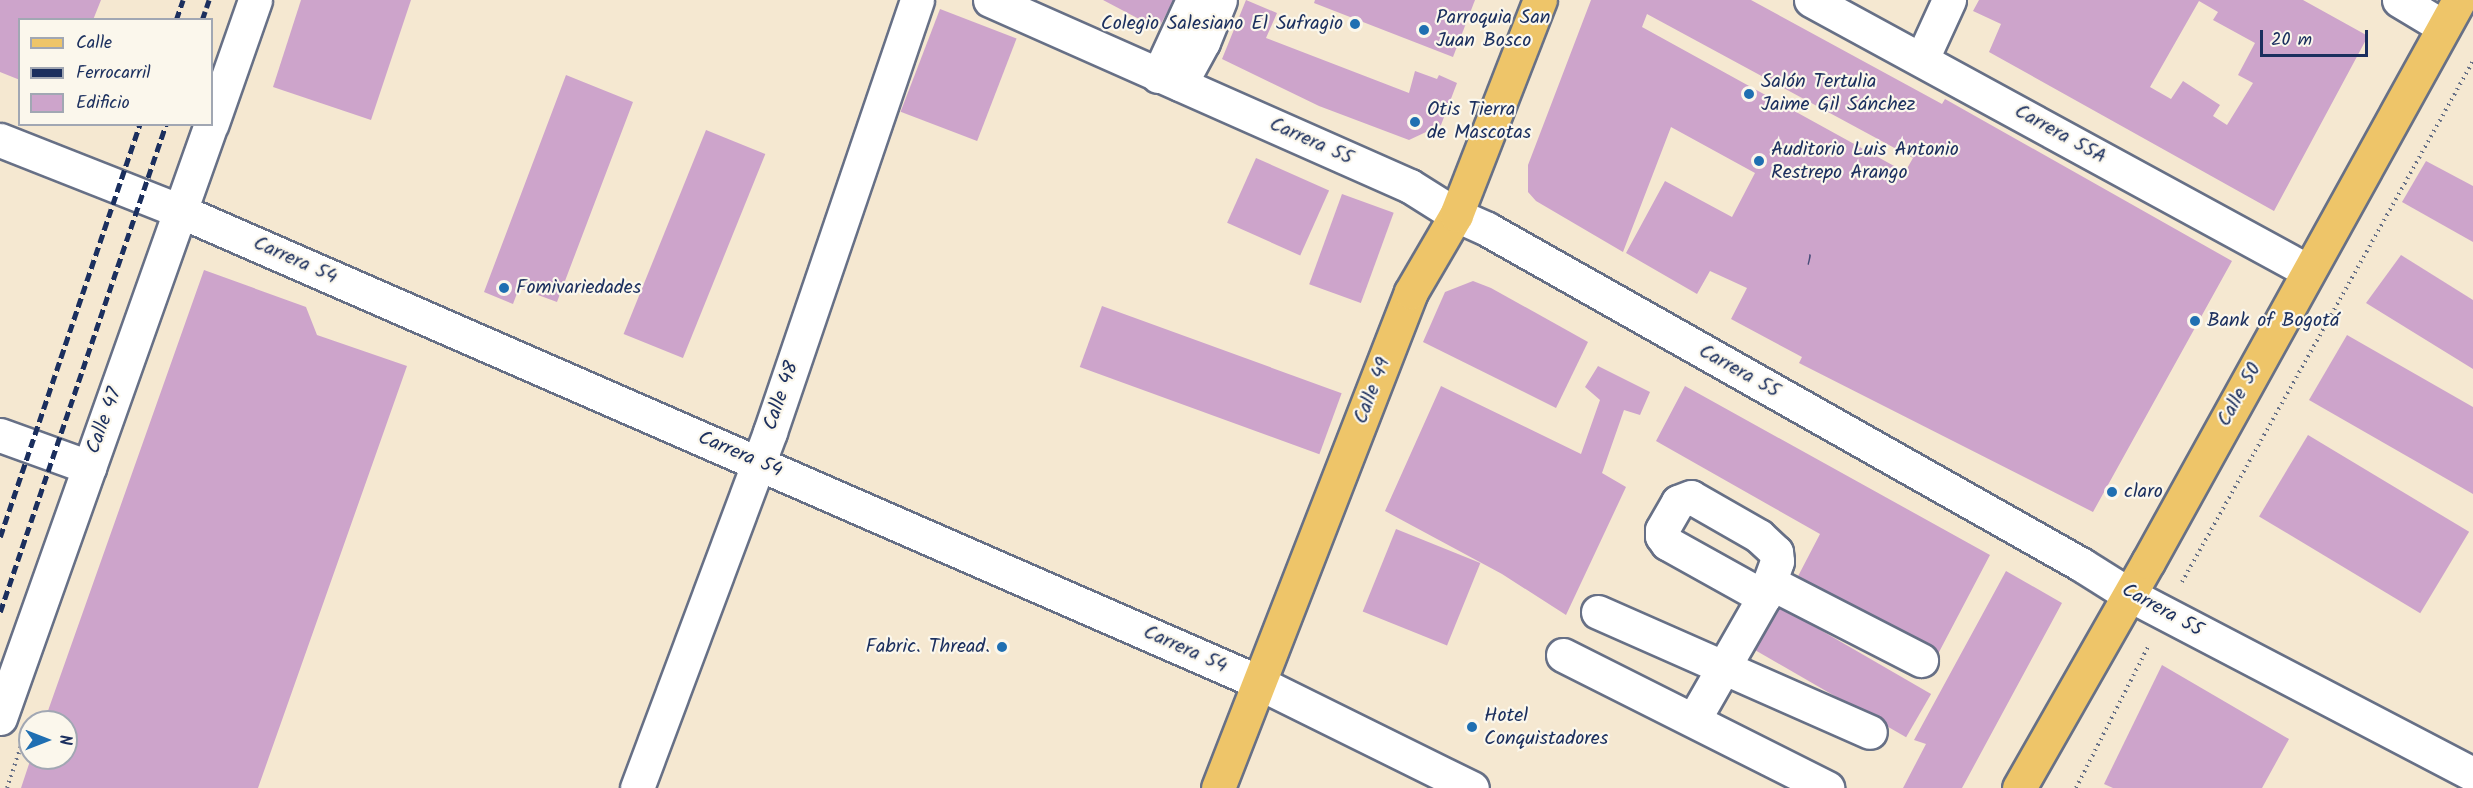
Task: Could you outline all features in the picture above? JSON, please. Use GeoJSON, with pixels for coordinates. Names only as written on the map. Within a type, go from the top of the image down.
{"type":"FeatureCollection","features":[{"type":"Feature","properties":{"kind":"main road","name":"Calle 49"},"geometry":{"type":"LineString","coordinates":[[1218,788],[1411,292],[1456,216],[1540,0]]}},
{"type":"Feature","properties":{"kind":"main road","name":"Calle 50"},"geometry":{"type":"LineString","coordinates":[[2019,788],[2451,13]]}},
{"type":"Feature","properties":{"kind":"street","name":"Calle 47"},"geometry":{"type":"LineString","coordinates":[[213,118],[255,0]]}},
{"type":"Feature","properties":{"kind":"street","name":"Calle 48"},"geometry":{"type":"LineString","coordinates":[[637,788],[758,463],[917,0]]}},
{"type":"Feature","properties":{"kind":"street","name":"Carrera 55"},"geometry":{"type":"LineString","coordinates":[[990,0],[1410,186],[1456,216],[1488,229],[2082,565],[2128,594],[2473,774]]}},
{"type":"Feature","properties":{"kind":"street"},"geometry":{"type":"LineString","coordinates":[[1169,80],[1193,0]]}},
{"type":"Feature","properties":{"kind":"street"},"geometry":{"type":"LineString","coordinates":[[1169,80],[1203,42],[1220,0]]}},
{"type":"Feature","properties":{"kind":"street","name":"Carrera 55A"},"geometry":{"type":"LineString","coordinates":[[1811,0],[2308,271]]}},
{"type":"Feature","properties":{"kind":"street"},"geometry":{"type":"LineString","coordinates":[[1922,59],[1949,0]]}},
{"type":"Feature","properties":{"kind":"street"},"geometry":{"type":"LineString","coordinates":[[2399,0],[2451,13]]}},
{"type":"Feature","properties":{"kind":"street","name":"Calle 47"},"geometry":{"type":"LineString","coordinates":[[0,718],[210,126]]}},
{"type":"Feature","properties":{"kind":"street","name":"Carrera 54"},"geometry":{"type":"LineString","coordinates":[[0,140],[180,211],[1260,682],[1472,788]]}},
{"type":"Feature","properties":{"kind":"street"},"geometry":{"type":"LineString","coordinates":[[0,435],[89,467]]}},
{"type":"Feature","properties":{"kind":"street"},"geometry":{"type":"LineString","coordinates":[[1694,719],[1767,589],[1921,660]]}},
{"type":"Feature","properties":{"kind":"street"},"geometry":{"type":"LineString","coordinates":[[1598,612],[1870,732]]}},
{"type":"Feature","properties":{"kind":"street"},"geometry":{"type":"LineString","coordinates":[[1563,655],[1827,788]]}},
{"type":"Feature","properties":{"kind":"path"},"geometry":{"type":"LineString","coordinates":[[2076,788],[2165,614],[2473,60]]}},
{"type":"Feature","properties":{"kind":"building"},"geometry":{"type":"Polygon","coordinates":[[[0,0],[101,0],[94,18],[18,18],[18,79],[0,72],[0,0]]]}},
{"type":"Feature","properties":{"kind":"building"},"geometry":{"type":"Polygon","coordinates":[[[301,0],[411,0],[371,120],[273,87],[301,0]]]}},
{"type":"Feature","properties":{"kind":"building"},"geometry":{"type":"Polygon","coordinates":[[[1103,0],[1174,0],[1158,29],[1103,0]]]}},
{"type":"Feature","properties":{"kind":"building"},"geometry":{"type":"Polygon","coordinates":[[[1246,0],[1277,13],[1266,38],[1409,93],[1415,71],[1437,79],[1439,75],[1457,83],[1441,125],[1409,140],[1319,106],[1222,59],[1246,0]]]}},
{"type":"Feature","properties":{"kind":"building","name":"Parroquia San Juan Bosco"},"geometry":{"type":"Polygon","coordinates":[[[1315,0],[1475,0],[1453,57],[1314,3],[1315,0]]]}},
{"type":"Feature","properties":{"kind":"building"},"geometry":{"type":"Polygon","coordinates":[[[1591,0],[1751,0],[1942,104],[1945,99],[2232,261],[2093,512],[1799,363],[1802,357],[1731,319],[1747,288],[1710,271],[1697,294],[1626,253],[1665,181],[1732,217],[1755,173],[1671,127],[1623,252],[1536,201],[1528,192],[1528,165],[1591,0]],[[1647,14],[1642,27],[1905,172],[1913,158],[1647,14]]]}},
{"type":"Feature","properties":{"kind":"building"},"geometry":{"type":"Polygon","coordinates":[[[1979,0],[2303,0],[2368,36],[2274,211],[1989,52],[2001,24],[1973,11],[1979,0]],[[2199,1],[2150,87],[2171,99],[2183,81],[2220,105],[2213,116],[2227,125],[2253,83],[2238,75],[2255,43],[2213,20],[2218,12],[2199,1]]]}},
{"type":"Feature","properties":{"kind":"building"},"geometry":{"type":"Polygon","coordinates":[[[940,9],[1017,38],[977,141],[901,112],[940,9]]]}},
{"type":"Feature","properties":{"kind":"building"},"geometry":{"type":"Polygon","coordinates":[[[566,75],[633,102],[557,302],[519,288],[513,304],[484,292],[566,75]]]}},
{"type":"Feature","properties":{"kind":"building"},"geometry":{"type":"Polygon","coordinates":[[[706,130],[765,154],[683,358],[624,334],[706,130]]]}},
{"type":"Feature","properties":{"kind":"building"},"geometry":{"type":"Polygon","coordinates":[[[1256,158],[1329,191],[1300,255],[1227,223],[1256,158]]]}},
{"type":"Feature","properties":{"kind":"building"},"geometry":{"type":"Polygon","coordinates":[[[2426,161],[2473,186],[2473,242],[2402,202],[2426,161]]]}},
{"type":"Feature","properties":{"kind":"building"},"geometry":{"type":"Polygon","coordinates":[[[1342,194],[1394,213],[1361,303],[1309,284],[1342,194]]]}},
{"type":"Feature","properties":{"kind":"building"},"geometry":{"type":"Polygon","coordinates":[[[2401,255],[2473,300],[2473,369],[2366,303],[2401,255]]]}},
{"type":"Feature","properties":{"kind":"building"},"geometry":{"type":"Polygon","coordinates":[[[204,270],[306,307],[317,335],[407,366],[258,788],[21,788],[27,770],[78,770],[78,710],[48,710],[204,270]]]}},
{"type":"Feature","properties":{"kind":"building"},"geometry":{"type":"Polygon","coordinates":[[[1473,281],[1491,288],[1588,342],[1556,408],[1423,342],[1445,292],[1473,281]]]}},
{"type":"Feature","properties":{"kind":"building"},"geometry":{"type":"Polygon","coordinates":[[[1102,306],[1342,393],[1319,454],[1080,367],[1102,306]]]}},
{"type":"Feature","properties":{"kind":"building"},"geometry":{"type":"Polygon","coordinates":[[[2347,335],[2473,407],[2473,494],[2309,400],[2347,335]]]}},
{"type":"Feature","properties":{"kind":"building"},"geometry":{"type":"Polygon","coordinates":[[[1598,366],[1650,392],[1640,415],[1624,410],[1602,473],[1626,487],[1566,615],[1502,574],[1385,511],[1441,386],[1581,454],[1600,400],[1585,387],[1598,366]]]}},
{"type":"Feature","properties":{"kind":"building"},"geometry":{"type":"Polygon","coordinates":[[[1685,386],[1990,555],[1938,654],[1795,582],[1820,534],[1656,441],[1685,386]]]}},
{"type":"Feature","properties":{"kind":"building"},"geometry":{"type":"Polygon","coordinates":[[[2308,435],[2469,532],[2420,613],[2259,516],[2308,435]]]}},
{"type":"Feature","properties":{"kind":"building"},"geometry":{"type":"Polygon","coordinates":[[[1396,529],[1480,563],[1447,646],[1363,612],[1396,529]]]}},
{"type":"Feature","properties":{"kind":"building"},"geometry":{"type":"Polygon","coordinates":[[[2006,571],[2062,603],[1962,788],[1903,788],[1926,744],[1914,740],[2006,571]]]}},
{"type":"Feature","properties":{"kind":"building"},"geometry":{"type":"Polygon","coordinates":[[[1770,601],[1931,694],[1906,737],[1745,644],[1770,601]]]}},
{"type":"Feature","properties":{"kind":"building"},"geometry":{"type":"Polygon","coordinates":[[[2162,665],[2289,739],[2262,788],[2113,788],[2104,784],[2162,665]]]}},
{"type":"Feature","properties":{"kind":"railway"},"geometry":{"type":"LineString","coordinates":[[177,18],[183,0]]}},
{"type":"Feature","properties":{"kind":"railway"},"geometry":{"type":"LineString","coordinates":[[203,18],[209,0]]}},
{"type":"Feature","properties":{"kind":"railway"},"geometry":{"type":"LineString","coordinates":[[0,537],[139,126]]}},
{"type":"Feature","properties":{"kind":"railway"},"geometry":{"type":"LineString","coordinates":[[0,612],[165,126]]}},
{"type":"Feature","properties":{"kind":"place","name":"Colegio Salesiano El Sufragio"},"geometry":{"type":"Point","coordinates":[1355,24]}},
{"type":"Feature","properties":{"kind":"place","name":"Parroquia San Juan Bosco"},"geometry":{"type":"Point","coordinates":[1424,30]}},
{"type":"Feature","properties":{"kind":"place","name":"Salón Tertulia Jaime Gil Sánchez"},"geometry":{"type":"Point","coordinates":[1749,94]}},
{"type":"Feature","properties":{"kind":"place","name":"Otis Tierra de Mascotas"},"geometry":{"type":"Point","coordinates":[1415,122]}},
{"type":"Feature","properties":{"kind":"place","name":"Auditorio Luis Antonio Restrepo Arango"},"geometry":{"type":"Point","coordinates":[1759,161]}},
{"type":"Feature","properties":{"kind":"place","name":"Fomivariedades"},"geometry":{"type":"Point","coordinates":[504,288]}},
{"type":"Feature","properties":{"kind":"place","name":"Bank of Bogotá"},"geometry":{"type":"Point","coordinates":[2195,321]}},
{"type":"Feature","properties":{"kind":"place","name":"claro"},"geometry":{"type":"Point","coordinates":[2112,492]}},
{"type":"Feature","properties":{"kind":"place","name":"Fabric. Thread."},"geometry":{"type":"Point","coordinates":[1002,647]}},
{"type":"Feature","properties":{"kind":"place","name":"Hotel Conquistadores"},"geometry":{"type":"Point","coordinates":[1472,727]}}]}
